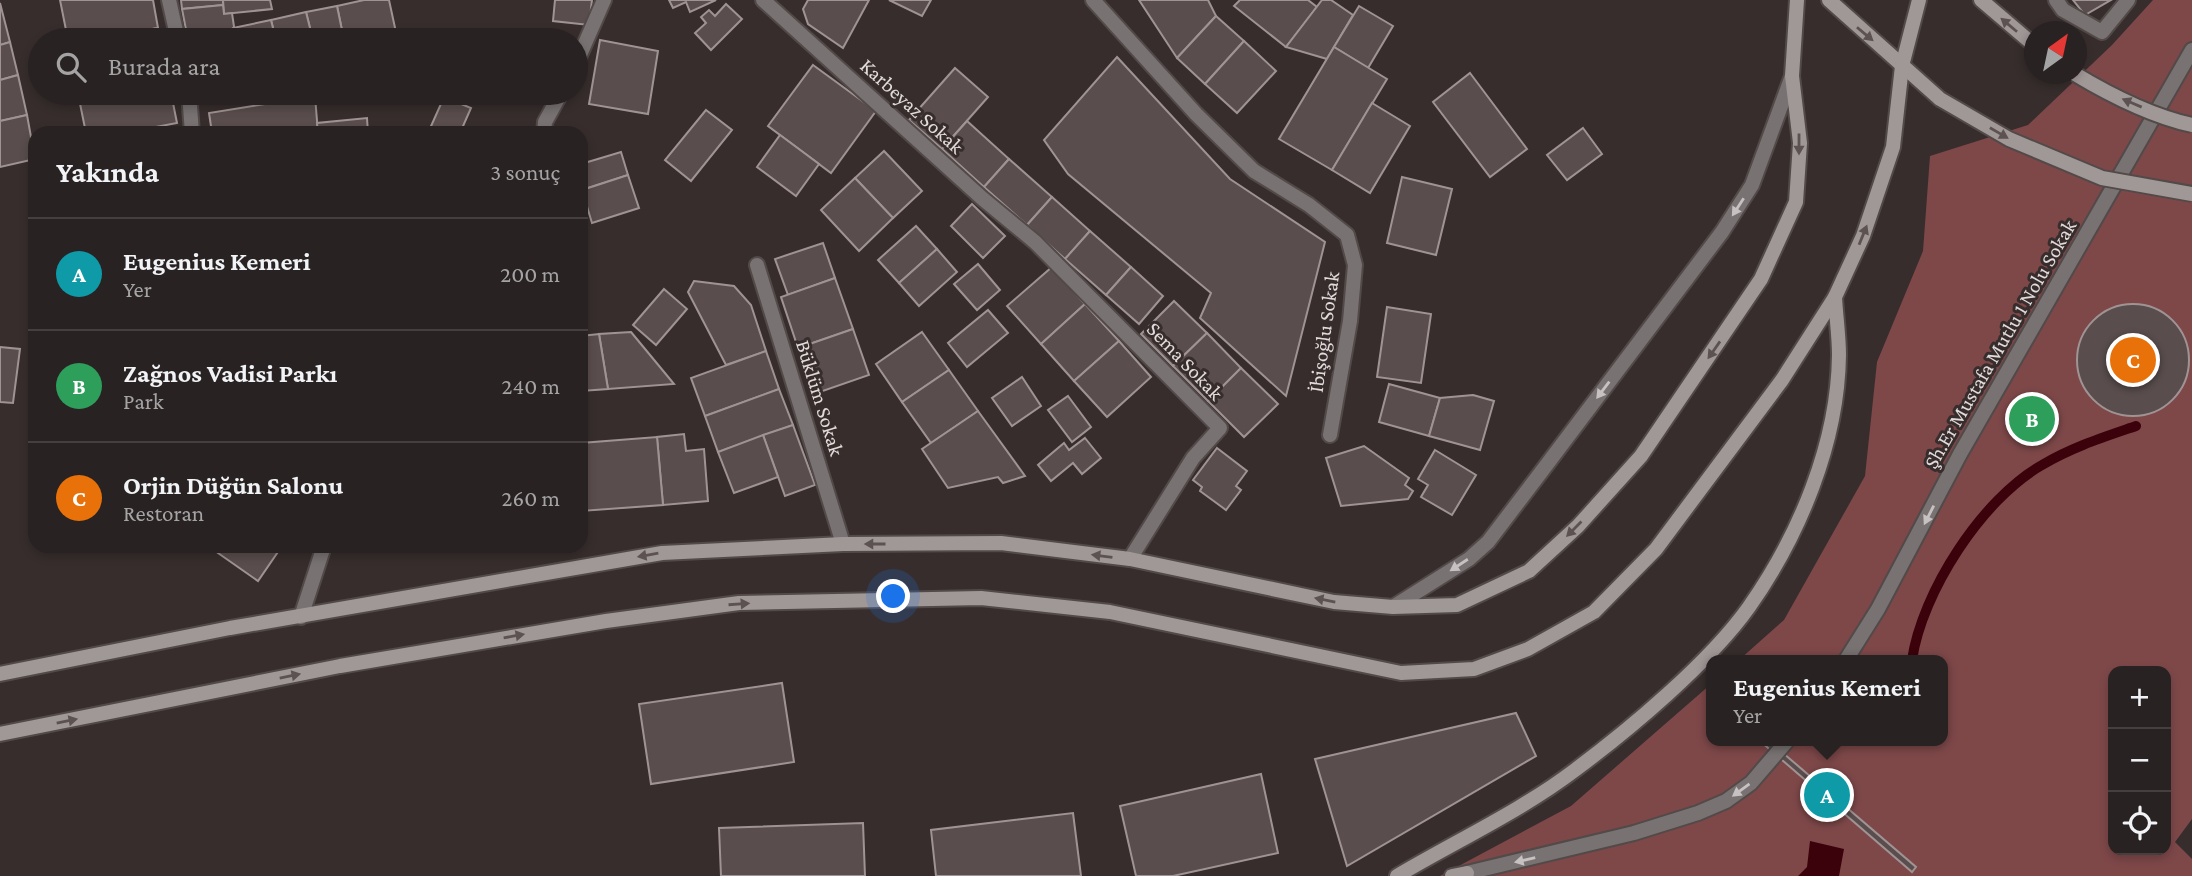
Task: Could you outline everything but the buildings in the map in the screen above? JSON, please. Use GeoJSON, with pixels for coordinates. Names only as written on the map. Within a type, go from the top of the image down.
{"type":"FeatureCollection","features":[{"type":"Feature","properties":{"kind":"main road"},"geometry":{"type":"LineString","coordinates":[[0,674],[230,628],[662,553],[843,544],[1001,543],[1130,559],[1334,601],[1393,607],[1457,605],[1529,571],[1578,526],[1641,456],[1761,279],[1796,202],[1800,143],[1792,76],[1797,0]]}},
{"type":"Feature","properties":{"kind":"main road"},"geometry":{"type":"LineString","coordinates":[[1829,0],[1940,99],[2009,139],[2102,178],[2192,194]]}},
{"type":"Feature","properties":{"kind":"main road"},"geometry":{"type":"LineString","coordinates":[[0,734],[340,666],[606,621],[739,603],[981,598],[1110,612],[1401,673],[1474,669],[1528,649],[1594,612],[1656,549],[1782,380],[1835,297],[1863,236],[1893,147],[1902,66],[1919,0]]}},
{"type":"Feature","properties":{"kind":"main road"},"geometry":{"type":"LineString","coordinates":[[1982,1],[2024,37]]}},
{"type":"Feature","properties":{"kind":"main road"},"geometry":{"type":"LineString","coordinates":[[2087,81],[2174,121],[2192,125]]}},
{"type":"Feature","properties":{"kind":"main road"},"geometry":{"type":"LineString","coordinates":[[1707,655],[1749,607],[1781,554],[1811,490],[1832,419],[1839,356],[1835,297]]}},
{"type":"Feature","properties":{"kind":"main road"},"geometry":{"type":"LineString","coordinates":[[1397,876],[1574,771],[1706,656]]}},
{"type":"Feature","properties":{"kind":"street"},"geometry":{"type":"LineString","coordinates":[[169,0],[175,28]]}},
{"type":"Feature","properties":{"kind":"street"},"geometry":{"type":"LineString","coordinates":[[588,37],[604,0]]}},
{"type":"Feature","properties":{"kind":"street","name":"Karbeyaz Sokak"},"geometry":{"type":"LineString","coordinates":[[763,0],[983,199],[1035,242]]}},
{"type":"Feature","properties":{"kind":"street","name":"İbişoğlu Sokak"},"geometry":{"type":"LineString","coordinates":[[1093,0],[1196,114],[1254,171],[1309,205],[1347,235],[1355,265],[1350,321],[1330,436]]}},
{"type":"Feature","properties":{"kind":"street"},"geometry":{"type":"LineString","coordinates":[[2056,0],[2063,10],[2102,32],[2128,0]]}},
{"type":"Feature","properties":{"kind":"street","name":"Şh.Er Mustafa Mutlu 1 Nolu Sokak"},"geometry":{"type":"LineString","coordinates":[[1849,655],[1878,609],[1960,454],[2192,50]]}},
{"type":"Feature","properties":{"kind":"street"},"geometry":{"type":"LineString","coordinates":[[1393,607],[1469,559],[1488,542],[1722,232],[1752,186],[1792,76]]}},
{"type":"Feature","properties":{"kind":"street"},"geometry":{"type":"LineString","coordinates":[[190,105],[192,126]]}},
{"type":"Feature","properties":{"kind":"street"},"geometry":{"type":"LineString","coordinates":[[545,126],[554,105]]}},
{"type":"Feature","properties":{"kind":"street","name":"Sema Sokak"},"geometry":{"type":"LineString","coordinates":[[1035,242],[1103,307],[1220,428],[1193,458],[1130,559]]}},
{"type":"Feature","properties":{"kind":"street","name":"Büklüm Sokak"},"geometry":{"type":"LineString","coordinates":[[757,265],[843,544]]}},
{"type":"Feature","properties":{"kind":"street"},"geometry":{"type":"LineString","coordinates":[[301,617],[322,553]]}},
{"type":"Feature","properties":{"kind":"street"},"geometry":{"type":"LineString","coordinates":[[1460,875],[1610,839],[1698,813],[1726,801],[1751,783],[1783,746]]}},
{"type":"Feature","properties":{"kind":"shaded area"},"geometry":{"type":"Polygon","coordinates":[[[2153,0],[2192,0],[2192,819],[2175,842],[2192,859],[2192,876],[1440,876],[1571,806],[1706,688],[1706,746],[1948,746],[1948,655],[1745,655],[1784,620],[1865,476],[1877,362],[1923,251],[1930,156],[2028,125],[2071,84],[2087,84],[2087,69],[2153,0]]]}},
{"type":"Feature","properties":{"kind":"shaded area"},"geometry":{"type":"Polygon","coordinates":[[[1810,841],[1844,849],[1839,876],[1798,876],[1807,867],[1810,841]]]}},
{"type":"Feature","properties":{"kind":"waterway"},"geometry":{"type":"LineString","coordinates":[[1913,655],[1928,606],[1942,577],[1958,550],[1998,500],[2020,480],[2053,459],[2136,426]]}},
{"type":"Feature","properties":{"kind":"place","name":"Orjin Düğün Salonu"},"geometry":{"type":"Point","coordinates":[2133,360]}},
{"type":"Feature","properties":{"kind":"place","name":"Zağnos Vadisi Parkı"},"geometry":{"type":"Point","coordinates":[2032,419]}},
{"type":"Feature","properties":{"kind":"place","name":"Eugenius Kemeri"},"geometry":{"type":"Point","coordinates":[1827,795]}}]}
